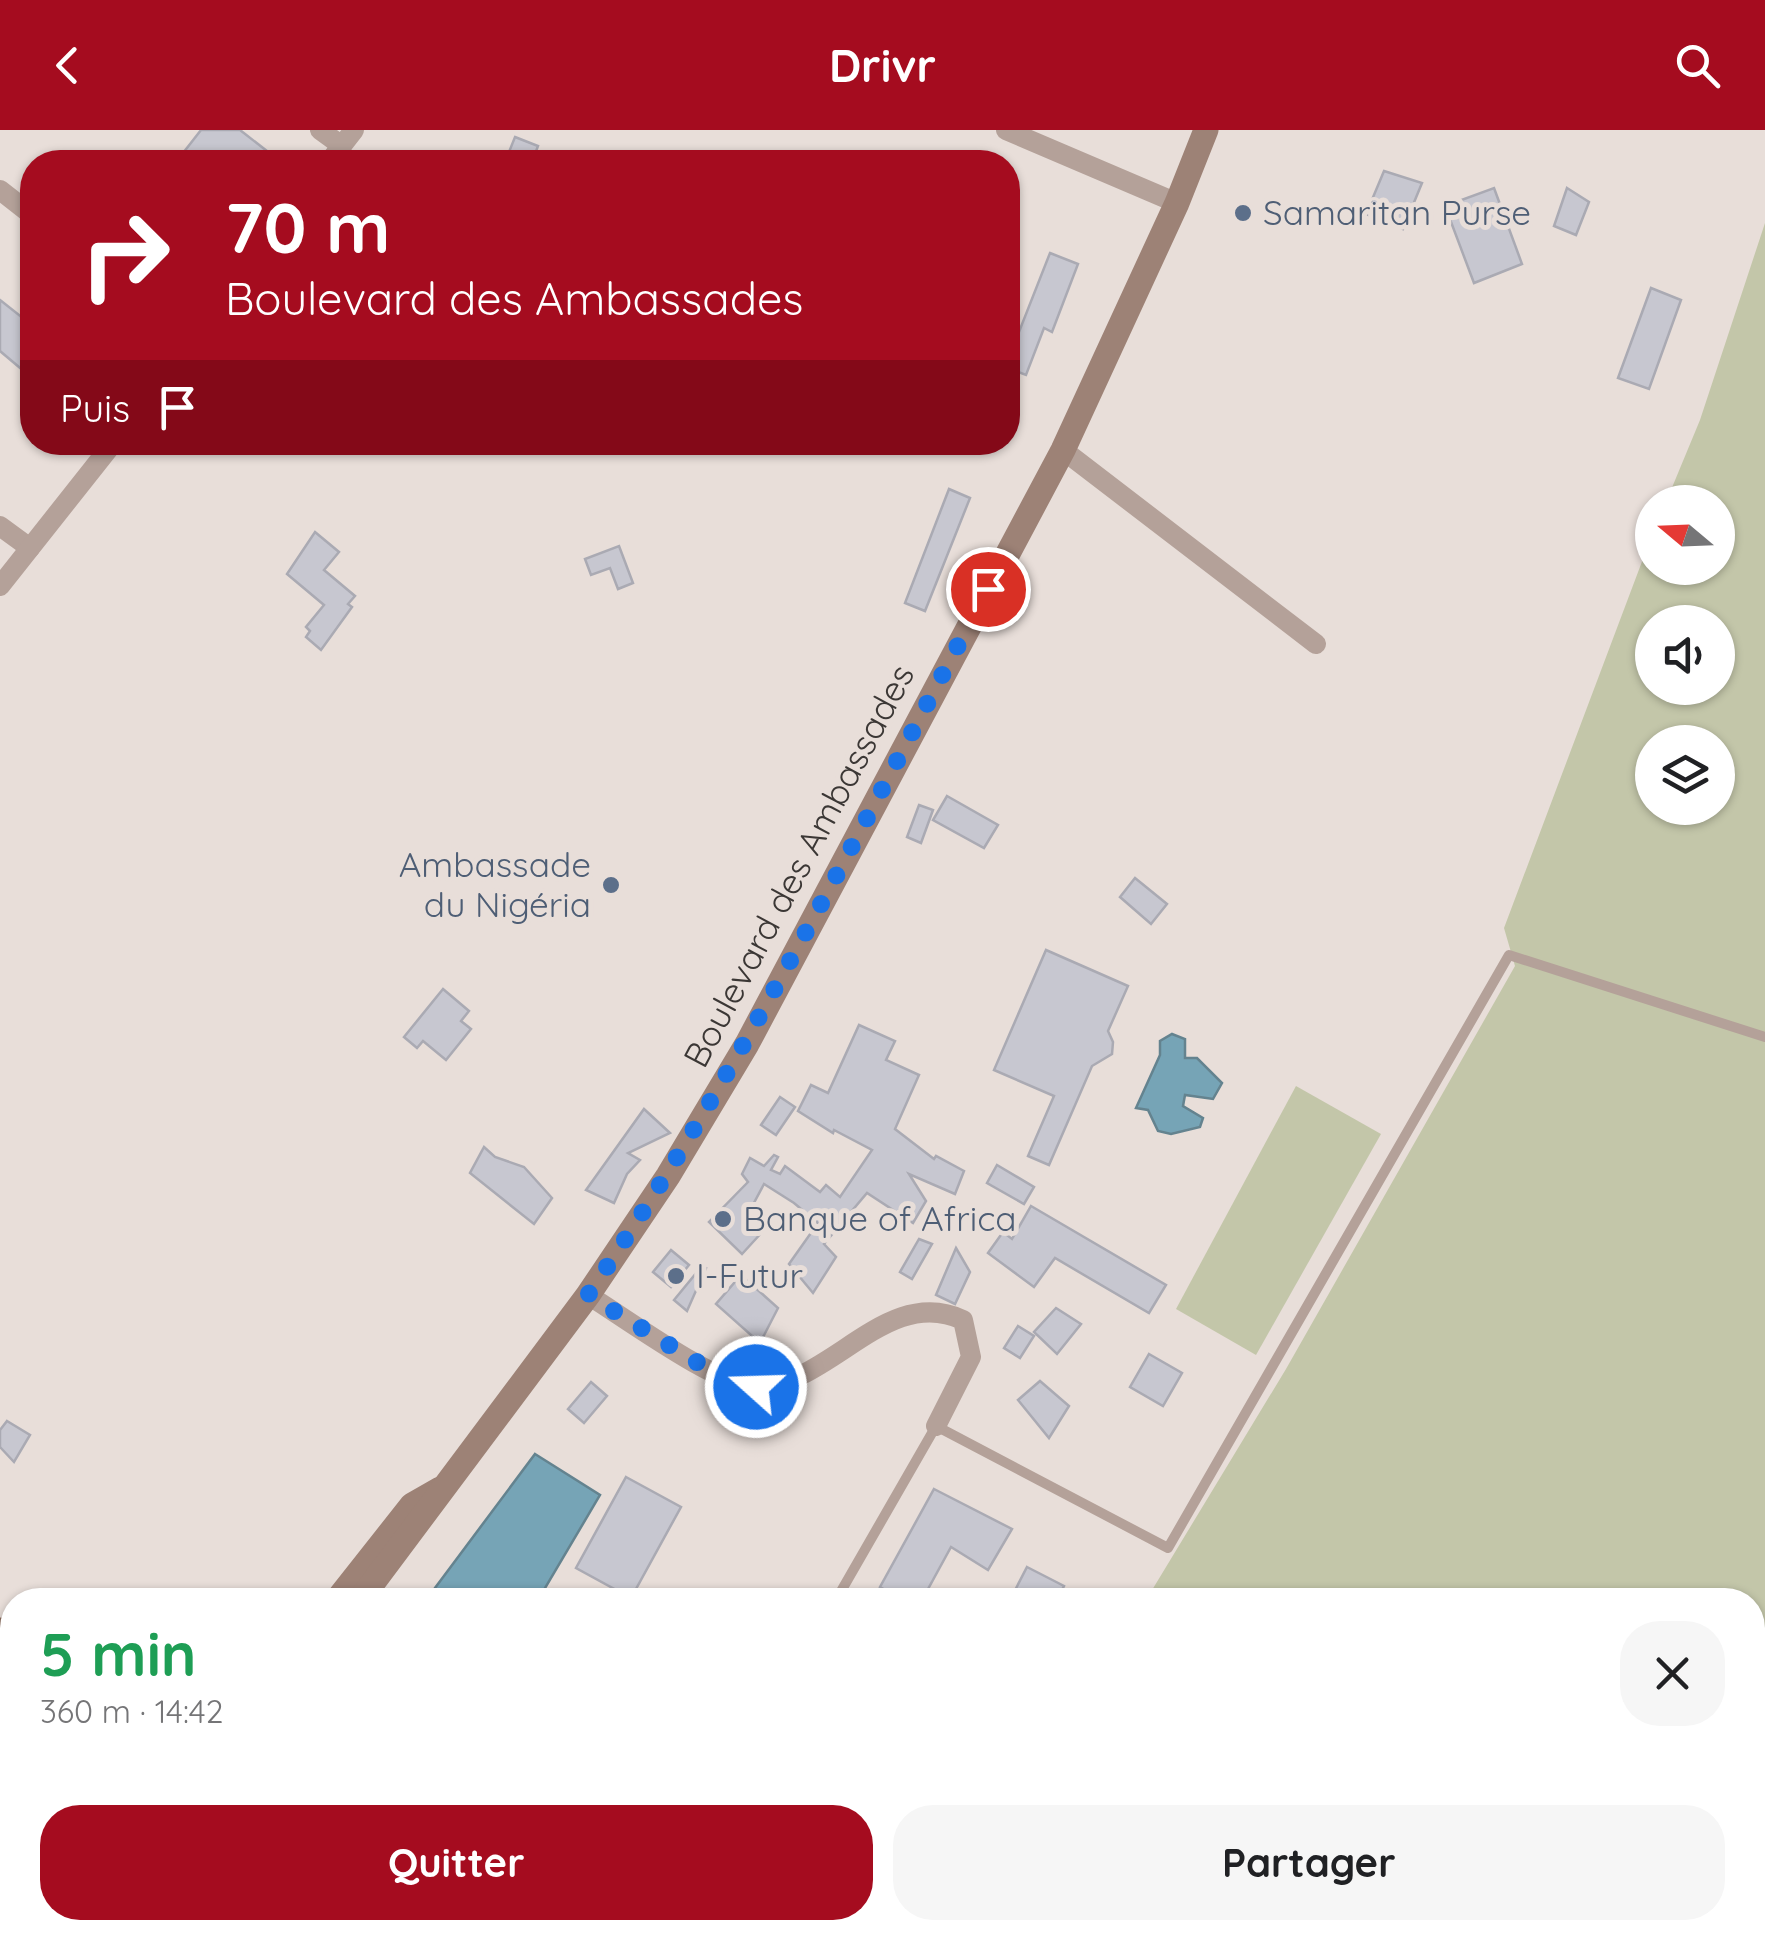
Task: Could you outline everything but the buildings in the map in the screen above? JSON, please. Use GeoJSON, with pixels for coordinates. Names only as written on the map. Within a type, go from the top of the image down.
{"type":"FeatureCollection","features":[{"type":"Feature","properties":{"kind":"main road","name":"Boulevard des Ambassades"},"geometry":{"type":"LineString","coordinates":[[370,1588],[426,1518],[440,1488],[588,1295],[668,1176],[747,1044],[1063,450],[1177,203],[1206,130]]}},
{"type":"Feature","properties":{"kind":"main road","name":"Boulevard des Ambassades"},"geometry":{"type":"LineString","coordinates":[[347,1588],[412,1506],[440,1488]]}},
{"type":"Feature","properties":{"kind":"street"},"geometry":{"type":"LineString","coordinates":[[320,130],[342,146]]}},
{"type":"Feature","properties":{"kind":"street"},"geometry":{"type":"LineString","coordinates":[[1006,130],[1177,203]]}},
{"type":"Feature","properties":{"kind":"street"},"geometry":{"type":"LineString","coordinates":[[0,190],[20,206]]}},
{"type":"Feature","properties":{"kind":"street"},"geometry":{"type":"LineString","coordinates":[[1063,450],[1316,644]]}},
{"type":"Feature","properties":{"kind":"street"},"geometry":{"type":"LineString","coordinates":[[0,586],[104,455]]}},
{"type":"Feature","properties":{"kind":"street"},"geometry":{"type":"LineString","coordinates":[[0,526],[30,548]]}},
{"type":"Feature","properties":{"kind":"street"},"geometry":{"type":"LineString","coordinates":[[588,1295],[721,1377],[756,1387],[804,1371],[904,1316],[925,1310],[948,1313],[963,1320],[971,1357],[936,1426]]}},
{"type":"Feature","properties":{"kind":"lane"},"geometry":{"type":"LineString","coordinates":[[843,1588],[936,1426],[1168,1548],[1509,955],[1765,1036]]}},
{"type":"Feature","properties":{"kind":"green space"},"geometry":{"type":"Polygon","coordinates":[[[1765,223],[1765,1588],[1153,1588],[1286,1369],[1515,966],[1504,928],[1635,580],[1635,585],[1735,585],[1735,485],[1673,485],[1700,420],[1765,223]]]}},
{"type":"Feature","properties":{"kind":"green space"},"geometry":{"type":"Polygon","coordinates":[[[1296,1086],[1381,1134],[1256,1355],[1176,1309],[1296,1086]]]}},
{"type":"Feature","properties":{"kind":"water"},"geometry":{"type":"Polygon","coordinates":[[[1172,1034],[1185,1039],[1185,1058],[1197,1058],[1222,1083],[1213,1099],[1185,1095],[1183,1106],[1203,1118],[1200,1127],[1171,1134],[1158,1131],[1148,1110],[1136,1108],[1160,1055],[1160,1041],[1172,1034]]]}},
{"type":"Feature","properties":{"kind":"water"},"geometry":{"type":"Polygon","coordinates":[[[535,1454],[600,1495],[545,1588],[435,1588],[535,1454]]]}},
{"type":"Feature","properties":{"kind":"place","name":"Samaritan Purse"},"geometry":{"type":"Point","coordinates":[1243,213]}},
{"type":"Feature","properties":{"kind":"place","name":"Ambassade du Nigéria"},"geometry":{"type":"Point","coordinates":[611,885]}},
{"type":"Feature","properties":{"kind":"place","name":"Banque of Africa"},"geometry":{"type":"Point","coordinates":[723,1219]}},
{"type":"Feature","properties":{"kind":"place","name":"I-Futur"},"geometry":{"type":"Point","coordinates":[676,1276]}},
{"type":"Feature","properties":{"kind":"route"},"geometry":{"type":"LineString","coordinates":[[756,1387],[721,1377],[588,1295],[668,1176],[747,1044],[988,589]]}}]}
